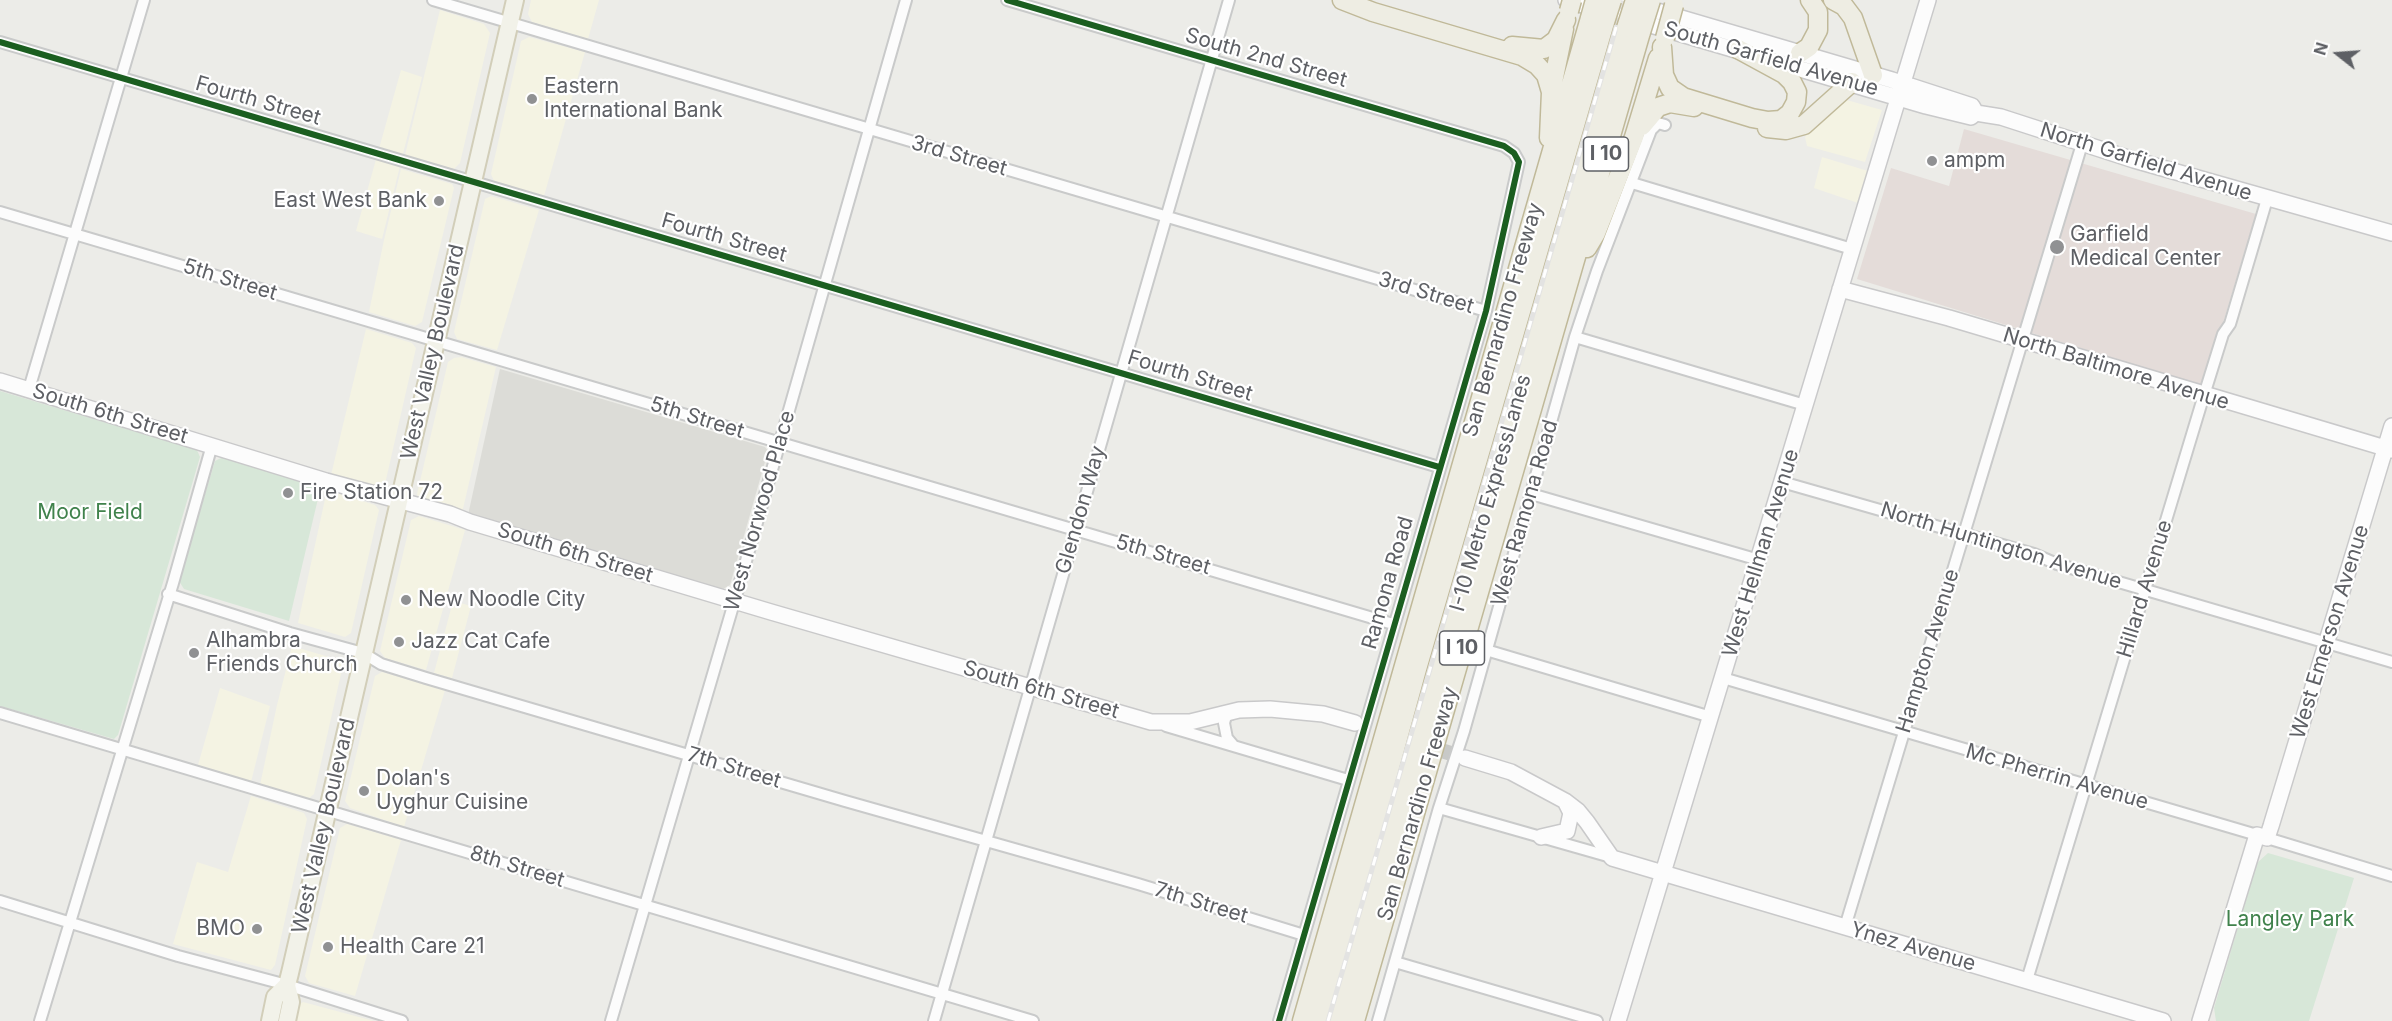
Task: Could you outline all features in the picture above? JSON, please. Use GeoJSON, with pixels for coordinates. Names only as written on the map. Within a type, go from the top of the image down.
{"type":"FeatureCollection","features":[{"type":"Feature","properties":{"kind":"highway"},"geometry":{"type":"LineString","coordinates":[[1342,0],[1372,12],[1522,56],[1537,65],[1546,75],[1551,92]]}},
{"type":"Feature","properties":{"kind":"highway"},"geometry":{"type":"LineString","coordinates":[[1360,0],[1370,6],[1513,47],[1532,50],[1544,49],[1556,40],[1568,8]]}},
{"type":"Feature","properties":{"kind":"highway","name":"I-10 Metro ExpressLanes"},"geometry":{"type":"LineString","coordinates":[[1320,1021],[1597,13],[1612,0]]}},
{"type":"Feature","properties":{"kind":"highway","name":"I-10 Metro ExpressLanes"},"geometry":{"type":"LineString","coordinates":[[1338,1021],[1634,30],[1635,0]]}},
{"type":"Feature","properties":{"kind":"highway","name":"San Bernardino Freeway"},"geometry":{"type":"LineString","coordinates":[[1355,1021],[1571,276],[1634,30],[1651,0]]}},
{"type":"Feature","properties":{"kind":"highway"},"geometry":{"type":"LineString","coordinates":[[1800,53],[1809,47],[1818,30],[1818,12],[1810,0]]}},
{"type":"Feature","properties":{"kind":"highway"},"geometry":{"type":"LineString","coordinates":[[1833,0],[1844,6],[1853,18],[1873,75]]}},
{"type":"Feature","properties":{"kind":"highway"},"geometry":{"type":"LineString","coordinates":[[1571,276],[1596,233],[1634,137],[1676,2]]}},
{"type":"Feature","properties":{"kind":"highway"},"geometry":{"type":"LineString","coordinates":[[1547,167],[1551,92],[1568,8]]}},
{"type":"Feature","properties":{"kind":"highway","name":"San Bernardino Freeway"},"geometry":{"type":"LineString","coordinates":[[1302,1021],[1547,167],[1597,13]]}},
{"type":"Feature","properties":{"kind":"highway"},"geometry":{"type":"LineString","coordinates":[[1663,42],[1664,75],[1670,88],[1683,97],[1752,118],[1768,121],[1781,120],[1790,113],[1796,102],[1797,92],[1792,82],[1784,74],[1738,50]]}},
{"type":"Feature","properties":{"kind":"highway"},"geometry":{"type":"LineString","coordinates":[[1634,137],[1648,116],[1658,107],[1670,103],[1686,105],[1766,128],[1786,130],[1804,124],[1852,82]]}},
{"type":"Feature","properties":{"kind":"main road","name":"West Valley Boulevard"},"geometry":{"type":"LineString","coordinates":[[286,1021],[291,1002],[287,985],[514,0]]}},
{"type":"Feature","properties":{"kind":"main road","name":"West Valley Boulevard"},"geometry":{"type":"LineString","coordinates":[[270,1021],[276,997],[287,985]]}},
{"type":"Feature","properties":{"kind":"street"},"geometry":{"type":"LineString","coordinates":[[29,389],[144,0]]}},
{"type":"Feature","properties":{"kind":"street","name":"3rd Street"},"geometry":{"type":"LineString","coordinates":[[433,0],[1486,311]]}},
{"type":"Feature","properties":{"kind":"street","name":"West Norwood Place"},"geometry":{"type":"LineString","coordinates":[[610,1021],[734,600],[906,0]]}},
{"type":"Feature","properties":{"kind":"street","name":"South 2nd Street"},"geometry":{"type":"LineString","coordinates":[[1007,0],[1504,146],[1514,153]]}},
{"type":"Feature","properties":{"kind":"street","name":"Glendon Way"},"geometry":{"type":"LineString","coordinates":[[934,1021],[1229,0]]}},
{"type":"Feature","properties":{"kind":"street","name":"South Garfield Avenue"},"geometry":{"type":"LineString","coordinates":[[1620,0],[1873,75],[1902,91]]}},
{"type":"Feature","properties":{"kind":"street","name":"West Hellman Avenue"},"geometry":{"type":"LineString","coordinates":[[1618,1021],[1929,0]]}},
{"type":"Feature","properties":{"kind":"street","name":"South Garfield Avenue"},"geometry":{"type":"LineString","coordinates":[[1568,8],[1738,50],[1852,82],[1902,91]]}},
{"type":"Feature","properties":{"kind":"street","name":"Fourth Street"},"geometry":{"type":"LineString","coordinates":[[0,42],[474,180],[528,199],[1439,467]]}},
{"type":"Feature","properties":{"kind":"street","name":"North Garfield Avenue"},"geometry":{"type":"LineString","coordinates":[[1902,91],[1972,106],[1976,113],[2001,117],[2082,144],[2267,199],[2392,233]]}},
{"type":"Feature","properties":{"kind":"street","name":"West Ramona Road"},"geometry":{"type":"LineString","coordinates":[[1378,1021],[1439,808],[1464,730],[1575,337],[1597,271],[1651,130],[1658,123],[1665,125]]}},
{"type":"Feature","properties":{"kind":"street"},"geometry":{"type":"LineString","coordinates":[[2023,341],[2082,144]]}},
{"type":"Feature","properties":{"kind":"street","name":"Ramona Road"},"geometry":{"type":"LineString","coordinates":[[1279,1021],[1486,311],[1512,184],[1519,162],[1514,153]]}},
{"type":"Feature","properties":{"kind":"street"},"geometry":{"type":"LineString","coordinates":[[1632,183],[1852,249]]}},
{"type":"Feature","properties":{"kind":"street","name":"Hillard Avenue"},"geometry":{"type":"LineString","coordinates":[[2026,980],[2204,395],[2223,334],[2230,324],[2267,199]]}},
{"type":"Feature","properties":{"kind":"street","name":"5th Street"},"geometry":{"type":"LineString","coordinates":[[0,212],[1393,624]]}},
{"type":"Feature","properties":{"kind":"street","name":"North Baltimore Avenue"},"geometry":{"type":"LineString","coordinates":[[1840,289],[1949,318],[2389,449]]}},
{"type":"Feature","properties":{"kind":"street"},"geometry":{"type":"LineString","coordinates":[[1575,337],[1805,405]]}},
{"type":"Feature","properties":{"kind":"street","name":"Hampton Avenue"},"geometry":{"type":"LineString","coordinates":[[1845,927],[2023,341]]}},
{"type":"Feature","properties":{"kind":"street","name":"South 6th Street"},"geometry":{"type":"LineString","coordinates":[[0,381],[326,481],[450,514],[470,522],[1348,780]]}},
{"type":"Feature","properties":{"kind":"street","name":"West Emerson Avenue"},"geometry":{"type":"LineString","coordinates":[[2200,1021],[2389,449],[2392,426]]}},
{"type":"Feature","properties":{"kind":"street"},"geometry":{"type":"LineString","coordinates":[[40,1021],[212,445]]}},
{"type":"Feature","properties":{"kind":"street","name":"North Huntington Avenue"},"geometry":{"type":"LineString","coordinates":[[1782,482],[2392,662]]}},
{"type":"Feature","properties":{"kind":"street"},"geometry":{"type":"LineString","coordinates":[[1531,494],[1759,560]]}},
{"type":"Feature","properties":{"kind":"street","name":"7th Street"},"geometry":{"type":"LineString","coordinates":[[168,594],[290,633],[363,653],[381,664],[1138,884],[1304,935]]}},
{"type":"Feature","properties":{"kind":"street"},"geometry":{"type":"LineString","coordinates":[[1486,650],[1711,717]]}},
{"type":"Feature","properties":{"kind":"street","name":"Mc Pherrin Avenue"},"geometry":{"type":"LineString","coordinates":[[1723,678],[2392,876]]}},
{"type":"Feature","properties":{"kind":"street"},"geometry":{"type":"LineString","coordinates":[[1233,745],[1227,738],[1224,723],[1226,716],[1239,710]]}},
{"type":"Feature","properties":{"kind":"street","name":"South 6th Street"},"geometry":{"type":"LineString","coordinates":[[1151,722],[1190,722],[1239,710],[1304,710],[1355,723]]}},
{"type":"Feature","properties":{"kind":"street","name":"8th Street"},"geometry":{"type":"LineString","coordinates":[[0,713],[1033,1021]]}},
{"type":"Feature","properties":{"kind":"street"},"geometry":{"type":"LineString","coordinates":[[1465,758],[1511,772],[1565,801],[1587,822],[1612,858]]}},
{"type":"Feature","properties":{"kind":"street"},"geometry":{"type":"LineString","coordinates":[[1541,837],[1567,831],[1570,813],[1565,801]]}},
{"type":"Feature","properties":{"kind":"street"},"geometry":{"type":"LineString","coordinates":[[1439,808],[1664,874]]}},
{"type":"Feature","properties":{"kind":"street","name":"Ynez Avenue"},"geometry":{"type":"LineString","coordinates":[[1664,874],[2163,1021]]}},
{"type":"Feature","properties":{"kind":"street"},"geometry":{"type":"LineString","coordinates":[[0,901],[402,1021]]}},
{"type":"Feature","properties":{"kind":"street"},"geometry":{"type":"LineString","coordinates":[[1395,962],[1597,1021]]}},
{"type":"Feature","properties":{"kind":"shaded area"},"geometry":{"type":"Polygon","coordinates":[[[531,0],[599,0],[588,39],[532,22],[528,14],[531,0]]]}},
{"type":"Feature","properties":{"kind":"shaded area"},"geometry":{"type":"Polygon","coordinates":[[[440,10],[484,24],[490,33],[460,163],[454,169],[405,155],[440,10]]]}},
{"type":"Feature","properties":{"kind":"shaded area"},"geometry":{"type":"Polygon","coordinates":[[[529,37],[585,52],[544,196],[494,181],[491,174],[521,41],[529,37]]]}},
{"type":"Feature","properties":{"kind":"shaded area"},"geometry":{"type":"Polygon","coordinates":[[[401,70],[422,77],[382,239],[356,231],[401,70]]]}},
{"type":"Feature","properties":{"kind":"shaded area"},"geometry":{"type":"Polygon","coordinates":[[[1843,99],[1882,110],[1865,162],[1807,146],[1805,137],[1843,99]]]}},
{"type":"Feature","properties":{"kind":"shaded area","name":"Garfield Medical Center"},"geometry":{"type":"Polygon","coordinates":[[[1964,129],[2256,214],[2204,386],[1857,279],[1891,168],[1949,186],[1964,129]]]}},
{"type":"Feature","properties":{"kind":"shaded area"},"geometry":{"type":"Polygon","coordinates":[[[1822,157],[1868,171],[1858,203],[1814,188],[1822,157]]]}},
{"type":"Feature","properties":{"kind":"shaded area"},"geometry":{"type":"Polygon","coordinates":[[[401,169],[452,184],[454,188],[422,322],[415,326],[369,312],[401,169]]]}},
{"type":"Feature","properties":{"kind":"shaded area"},"geometry":{"type":"Polygon","coordinates":[[[491,196],[539,210],[497,350],[457,339],[454,332],[485,199],[491,196]]]}},
{"type":"Feature","properties":{"kind":"shaded area"},"geometry":{"type":"Polygon","coordinates":[[[366,329],[412,343],[416,348],[385,484],[380,488],[331,475],[366,329]]]}},
{"type":"Feature","properties":{"kind":"shaded area"},"geometry":{"type":"Polygon","coordinates":[[[461,357],[496,367],[462,513],[421,501],[417,494],[448,362],[461,357]]]}},
{"type":"Feature","properties":{"kind":"shaded area"},"geometry":{"type":"Polygon","coordinates":[[[500,369],[765,447],[768,451],[730,585],[723,589],[468,515],[500,369]]]}},
{"type":"Feature","properties":{"kind":"shaded area"},"geometry":{"type":"Polygon","coordinates":[[[327,490],[375,505],[379,510],[351,633],[345,637],[298,623],[327,490]]]}},
{"type":"Feature","properties":{"kind":"shaded area"},"geometry":{"type":"Polygon","coordinates":[[[419,516],[465,530],[426,670],[385,658],[380,651],[411,520],[419,516]]]}},
{"type":"Feature","properties":{"kind":"shaded area"},"geometry":{"type":"Polygon","coordinates":[[[453,601],[471,606],[452,678],[434,673],[453,601]]]}},
{"type":"Feature","properties":{"kind":"shaded area"},"geometry":{"type":"Polygon","coordinates":[[[292,646],[339,660],[343,665],[314,794],[308,799],[260,785],[292,646]]]}},
{"type":"Feature","properties":{"kind":"shaded area"},"geometry":{"type":"Polygon","coordinates":[[[382,672],[445,690],[404,827],[350,808],[345,801],[375,676],[382,672]]]}},
{"type":"Feature","properties":{"kind":"shaded area"},"geometry":{"type":"Polygon","coordinates":[[[220,688],[270,706],[251,782],[198,765],[220,688]]]}},
{"type":"Feature","properties":{"kind":"shaded area"},"geometry":{"type":"Polygon","coordinates":[[[251,796],[304,813],[307,819],[275,965],[271,970],[173,944],[197,862],[228,872],[251,796]]]}},
{"type":"Feature","properties":{"kind":"shaded area"},"geometry":{"type":"Polygon","coordinates":[[[347,824],[401,840],[355,996],[309,983],[305,976],[340,828],[347,824]]]}},
{"type":"Feature","properties":{"kind":"shaded area"},"geometry":{"type":"Polygon","coordinates":[[[303,1002],[374,1021],[294,1021],[298,1005],[303,1002]]]}},
{"type":"Feature","properties":{"kind":"green space","name":"Moor Field"},"geometry":{"type":"Polygon","coordinates":[[[0,391],[197,450],[200,457],[118,735],[114,739],[0,706],[0,391]]]}},
{"type":"Feature","properties":{"kind":"green space"},"geometry":{"type":"Polygon","coordinates":[[[223,457],[321,486],[289,621],[184,589],[179,581],[215,461],[223,457]]]}},
{"type":"Feature","properties":{"kind":"green space","name":"Langley Park"},"geometry":{"type":"Polygon","coordinates":[[[2268,853],[2354,878],[2309,1021],[2216,1021],[2214,1008],[2257,863],[2268,853]]]}},
{"type":"Feature","properties":{"kind":"tunnel"},"geometry":{"type":"LineString","coordinates":[[1355,723],[1465,758]]}},
{"type":"Feature","properties":{"kind":"railway"},"geometry":{"type":"LineString","coordinates":[[1328,1021],[1624,0]]}},
{"type":"Feature","properties":{"kind":"cycle path"},"geometry":{"type":"LineString","coordinates":[[1007,0],[1504,146],[1514,153],[1519,162],[1486,311],[1279,1021]]}},
{"type":"Feature","properties":{"kind":"cycle path"},"geometry":{"type":"LineString","coordinates":[[0,42],[1439,467]]}},
{"type":"Feature","properties":{"kind":"place","name":"Eastern International Bank"},"geometry":{"type":"Point","coordinates":[532,99]}},
{"type":"Feature","properties":{"kind":"place","name":"ampm"},"geometry":{"type":"Point","coordinates":[1932,161]}},
{"type":"Feature","properties":{"kind":"place","name":"East West Bank"},"geometry":{"type":"Point","coordinates":[439,201]}},
{"type":"Feature","properties":{"kind":"place","name":"Garfield Medical Center"},"geometry":{"type":"Point","coordinates":[2057,247]}},
{"type":"Feature","properties":{"kind":"place","name":"Fire Station 72"},"geometry":{"type":"Point","coordinates":[288,493]}},
{"type":"Feature","properties":{"kind":"place","name":"New Noodle City"},"geometry":{"type":"Point","coordinates":[406,600]}},
{"type":"Feature","properties":{"kind":"place","name":"Jazz Cat Cafe"},"geometry":{"type":"Point","coordinates":[399,642]}},
{"type":"Feature","properties":{"kind":"place","name":"Alhambra Friends Church"},"geometry":{"type":"Point","coordinates":[194,653]}},
{"type":"Feature","properties":{"kind":"place","name":"Dolan's Uyghur Cuisine"},"geometry":{"type":"Point","coordinates":[364,791]}},
{"type":"Feature","properties":{"kind":"place","name":"BMO"},"geometry":{"type":"Point","coordinates":[257,929]}},
{"type":"Feature","properties":{"kind":"place","name":"Health Care 21"},"geometry":{"type":"Point","coordinates":[328,947]}}]}
